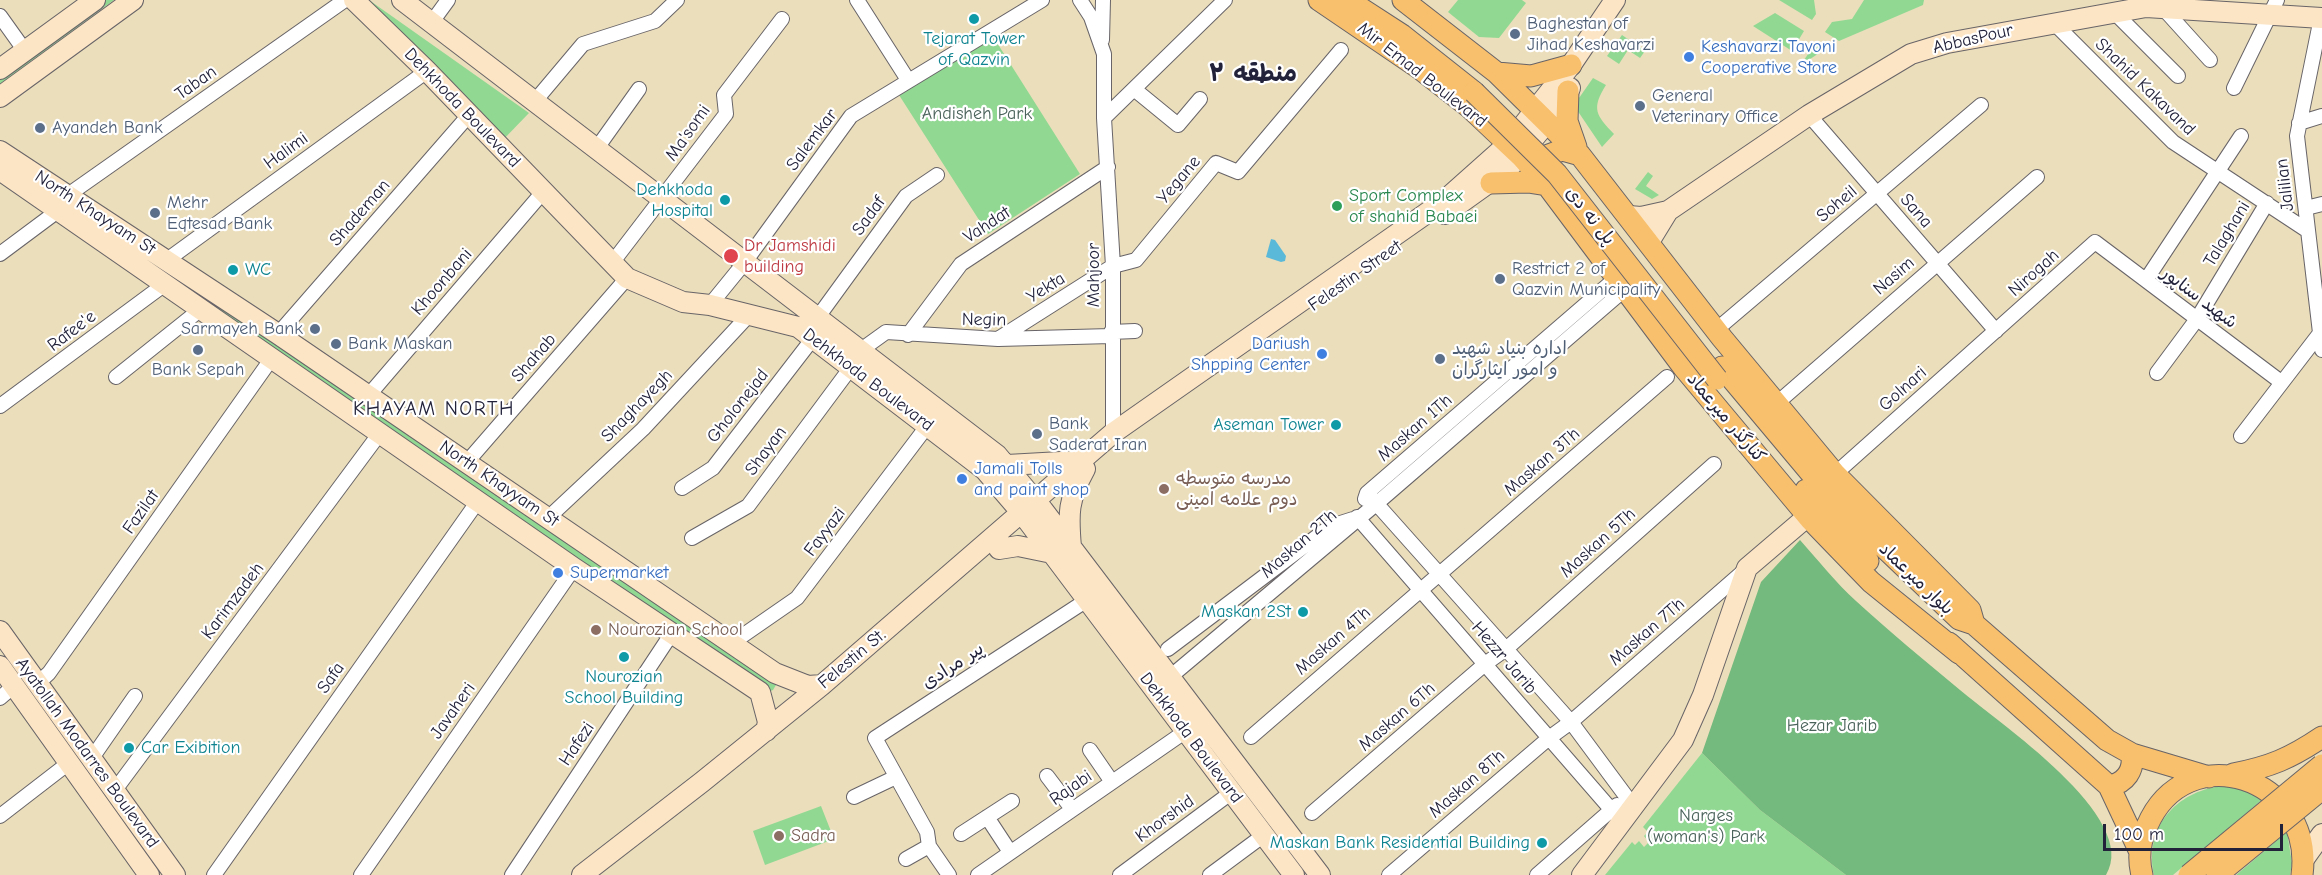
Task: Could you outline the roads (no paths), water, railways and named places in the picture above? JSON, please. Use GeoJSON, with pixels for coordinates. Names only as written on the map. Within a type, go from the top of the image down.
{"type":"FeatureCollection","features":[{"type":"Feature","properties":{"kind":"main road"},"geometry":{"type":"LineString","coordinates":[[0,69],[95,0]]}},
{"type":"Feature","properties":{"kind":"main road"},"geometry":{"type":"LineString","coordinates":[[1,94],[114,0]]}},
{"type":"Feature","properties":{"kind":"main road"},"geometry":{"type":"LineString","coordinates":[[1,94],[134,0]]}},
{"type":"Feature","properties":{"kind":"main road","name":"Dehkhoda Boulevard"},"geometry":{"type":"LineString","coordinates":[[354,0],[427,71],[627,278],[683,302],[710,304],[748,316],[786,323],[856,358],[987,446],[1007,465],[1052,553],[1294,875]]}},
{"type":"Feature","properties":{"kind":"main road","name":"Dehkhoda Boulevard"},"geometry":{"type":"LineString","coordinates":[[397,0],[417,11],[818,317],[856,358],[928,425],[1032,511],[1071,547],[1320,875]]}},
{"type":"Feature","properties":{"kind":"main road","name":"Mir Emad Boulevard"},"geometry":{"type":"LineString","coordinates":[[1319,0],[1374,35],[1542,116]]}},
{"type":"Feature","properties":{"kind":"main road"},"geometry":{"type":"LineString","coordinates":[[1348,0],[1481,88],[1571,65]]}},
{"type":"Feature","properties":{"kind":"main road"},"geometry":{"type":"LineString","coordinates":[[1375,0],[1437,43],[1481,88]]}},
{"type":"Feature","properties":{"kind":"main road","name":"Mir Emad Boulevard"},"geometry":{"type":"LineString","coordinates":[[1404,0],[1481,88],[1514,150]]}},
{"type":"Feature","properties":{"kind":"main road","name":"Felestin Street"},"geometry":{"type":"LineString","coordinates":[[1542,116],[1571,65],[1615,0]]}},
{"type":"Feature","properties":{"kind":"main road","name":"Felestin Street"},"geometry":{"type":"LineString","coordinates":[[1117,436],[1491,183],[1542,116],[1568,92],[1627,0]]}},
{"type":"Feature","properties":{"kind":"main road","name":"AbbasPour"},"geometry":{"type":"LineString","coordinates":[[1668,211],[1809,115],[1911,54],[1947,43],[2152,5],[2273,7],[2322,18]]}},
{"type":"Feature","properties":{"kind":"main road","name":"پل نه دی"},"geometry":{"type":"LineString","coordinates":[[1481,88],[1557,174],[1720,373]]}},
{"type":"Feature","properties":{"kind":"main road"},"geometry":{"type":"LineString","coordinates":[[1568,92],[1567,121],[1580,155]]}},
{"type":"Feature","properties":{"kind":"main road"},"geometry":{"type":"LineString","coordinates":[[1542,116],[1580,155],[1716,330],[1835,474],[1970,610],[1974,624]]}},
{"type":"Feature","properties":{"kind":"main road","name":"Felestin Street"},"geometry":{"type":"LineString","coordinates":[[1117,436],[1514,150]]}},
{"type":"Feature","properties":{"kind":"main road","name":"کنارگذر میرعماد"},"geometry":{"type":"LineString","coordinates":[[1514,150],[1548,185],[1619,284],[1684,368],[1808,516],[1871,582],[1959,653]]}},
{"type":"Feature","properties":{"kind":"main road"},"geometry":{"type":"LineString","coordinates":[[1491,183],[1528,182],[1548,185],[1543,164],[1546,156],[1562,150],[1580,155]]}},
{"type":"Feature","properties":{"kind":"main road","name":"North Khayyam St"},"geometry":{"type":"LineString","coordinates":[[2,155],[165,284],[574,568],[760,692]]}},
{"type":"Feature","properties":{"kind":"main road","name":"North Khayyam St"},"geometry":{"type":"LineString","coordinates":[[63,203],[167,260],[775,673],[808,686],[822,685]]}},
{"type":"Feature","properties":{"kind":"main road"},"geometry":{"type":"LineString","coordinates":[[1629,216],[1641,217],[1668,211]]}},
{"type":"Feature","properties":{"kind":"main road"},"geometry":{"type":"LineString","coordinates":[[1649,242],[1668,211]]}},
{"type":"Feature","properties":{"kind":"main road","name":"بلوار میرعماد"},"geometry":{"type":"LineString","coordinates":[[1720,373],[1831,497],[1959,619],[1974,624],[2107,740],[2132,754],[2261,785],[2282,802],[2297,824],[2302,841],[2305,867]]}},
{"type":"Feature","properties":{"kind":"main road","name":"بلوار میرعماد"},"geometry":{"type":"LineString","coordinates":[[1720,373],[1752,426],[1827,515],[1907,603],[1959,653],[2109,786],[2139,868]]}},
{"type":"Feature","properties":{"kind":"main road"},"geometry":{"type":"LineString","coordinates":[[1071,547],[1069,520],[1072,493],[1082,465],[1117,436]]}},
{"type":"Feature","properties":{"kind":"main road"},"geometry":{"type":"LineString","coordinates":[[1007,465],[1082,465]]}},
{"type":"Feature","properties":{"kind":"main road","name":"Felestin St."},"geometry":{"type":"LineString","coordinates":[[600,875],[751,759],[1082,465]]}},
{"type":"Feature","properties":{"kind":"main road"},"geometry":{"type":"LineString","coordinates":[[998,483],[999,523],[994,545],[1018,546],[1052,553]]}},
{"type":"Feature","properties":{"kind":"main road"},"geometry":{"type":"LineString","coordinates":[[1582,875],[1623,809],[1683,740],[1703,695],[1747,568],[1808,516]]}},
{"type":"Feature","properties":{"kind":"main road","name":"Felestin St."},"geometry":{"type":"LineString","coordinates":[[582,875],[766,731],[994,545]]}},
{"type":"Feature","properties":{"kind":"main road","name":"Ayatollah Modarres Boulevard"},"geometry":{"type":"LineString","coordinates":[[0,631],[175,875]]}},
{"type":"Feature","properties":{"kind":"main road","name":"Ayatollah Modarres Boulevard"},"geometry":{"type":"LineString","coordinates":[[0,666],[7,692],[70,762],[138,863]]}},
{"type":"Feature","properties":{"kind":"main road"},"geometry":{"type":"LineString","coordinates":[[766,731],[768,722],[760,692],[768,692],[775,687],[779,680],[775,673]]}},
{"type":"Feature","properties":{"kind":"main road"},"geometry":{"type":"LineString","coordinates":[[2139,868],[2147,826],[2161,802],[2191,782],[2276,764],[2292,757],[2322,737]]}},
{"type":"Feature","properties":{"kind":"main road"},"geometry":{"type":"LineString","coordinates":[[2109,786],[2126,778],[2132,766],[2132,754]]}},
{"type":"Feature","properties":{"kind":"main road"},"geometry":{"type":"LineString","coordinates":[[2189,875],[2322,765]]}},
{"type":"Feature","properties":{"kind":"main road"},"geometry":{"type":"LineString","coordinates":[[2217,875],[2322,789]]}},
{"type":"Feature","properties":{"kind":"main road"},"geometry":{"type":"LineString","coordinates":[[2305,867],[2322,834]]}},
{"type":"Feature","properties":{"kind":"main road"},"geometry":{"type":"LineString","coordinates":[[138,863],[137,840],[149,839]]}},
{"type":"Feature","properties":{"kind":"street","name":"Taban"},"geometry":{"type":"LineString","coordinates":[[0,254],[63,203],[345,0]]}},
{"type":"Feature","properties":{"kind":"street"},"geometry":{"type":"LineString","coordinates":[[417,11],[448,0]]}},
{"type":"Feature","properties":{"kind":"street"},"geometry":{"type":"LineString","coordinates":[[535,101],[583,44],[655,21],[676,0]]}},
{"type":"Feature","properties":{"kind":"street"},"geometry":{"type":"LineString","coordinates":[[857,0],[908,80]]}},
{"type":"Feature","properties":{"kind":"street","name":"Salemkar"},"geometry":{"type":"LineString","coordinates":[[710,304],[745,262],[851,116],[1042,0]]}},
{"type":"Feature","properties":{"kind":"street","name":"Mahjoor"},"geometry":{"type":"LineString","coordinates":[[1080,0],[1091,17],[1104,54],[1104,117],[1113,266],[1111,334],[1117,436]]}},
{"type":"Feature","properties":{"kind":"street"},"geometry":{"type":"LineString","coordinates":[[1101,47],[1103,0]]}},
{"type":"Feature","properties":{"kind":"street"},"geometry":{"type":"LineString","coordinates":[[1104,117],[1225,0]]}},
{"type":"Feature","properties":{"kind":"street"},"geometry":{"type":"LineString","coordinates":[[2152,5],[2210,60]]}},
{"type":"Feature","properties":{"kind":"street"},"geometry":{"type":"LineString","coordinates":[[2234,88],[2273,7]]}},
{"type":"Feature","properties":{"kind":"street"},"geometry":{"type":"LineString","coordinates":[[2114,12],[2178,76]]}},
{"type":"Feature","properties":{"kind":"street"},"geometry":{"type":"LineString","coordinates":[[0,16],[25,51]]}},
{"type":"Feature","properties":{"kind":"street","name":"Jalilian"},"geometry":{"type":"LineString","coordinates":[[2322,18],[2297,136],[2322,350]]}},
{"type":"Feature","properties":{"kind":"street","name":"Ma'somi"},"geometry":{"type":"LineString","coordinates":[[612,263],[726,114],[724,95],[782,19]]}},
{"type":"Feature","properties":{"kind":"street","name":"Shahid Kakavand"},"geometry":{"type":"LineString","coordinates":[[2053,22],[2173,142],[2308,231]]}},
{"type":"Feature","properties":{"kind":"street","name":"Yegane"},"geometry":{"type":"LineString","coordinates":[[1113,266],[1136,260],[1216,163],[1238,172],[1341,50]]}},
{"type":"Feature","properties":{"kind":"street","name":"Halimi"},"geometry":{"type":"LineString","coordinates":[[167,260],[427,71]]}},
{"type":"Feature","properties":{"kind":"street"},"geometry":{"type":"LineString","coordinates":[[597,148],[639,88]]}},
{"type":"Feature","properties":{"kind":"street"},"geometry":{"type":"LineString","coordinates":[[1134,89],[1178,124],[1200,99]]}},
{"type":"Feature","properties":{"kind":"street","name":"Soheil"},"geometry":{"type":"LineString","coordinates":[[1716,330],[1981,105]]}},
{"type":"Feature","properties":{"kind":"street","name":"Shademan"},"geometry":{"type":"LineString","coordinates":[[278,334],[469,115]]}},
{"type":"Feature","properties":{"kind":"street","name":"Sana"},"geometry":{"type":"LineString","coordinates":[[1809,115],[1996,331]]}},
{"type":"Feature","properties":{"kind":"street"},"geometry":{"type":"LineString","coordinates":[[2299,123],[2322,116]]}},
{"type":"Feature","properties":{"kind":"street"},"geometry":{"type":"LineString","coordinates":[[2146,280],[2241,136]]}},
{"type":"Feature","properties":{"kind":"street","name":"Vahdat"},"geometry":{"type":"LineString","coordinates":[[908,335],[961,264],[1108,167]]}},
{"type":"Feature","properties":{"kind":"street","name":"Sadaf"},"geometry":{"type":"LineString","coordinates":[[818,317],[906,196],[937,175]]}},
{"type":"Feature","properties":{"kind":"street","name":"Nasim"},"geometry":{"type":"LineString","coordinates":[[1776,404],[1936,262],[2037,177]]}},
{"type":"Feature","properties":{"kind":"street","name":"Khoonbani"},"geometry":{"type":"LineString","coordinates":[[368,396],[543,192]]}},
{"type":"Feature","properties":{"kind":"street","name":"Talaghani"},"geometry":{"type":"LineString","coordinates":[[2157,373],[2197,319],[2267,203]]}},
{"type":"Feature","properties":{"kind":"street"},"geometry":{"type":"LineString","coordinates":[[2306,208],[2322,204]]}},
{"type":"Feature","properties":{"kind":"street","name":"شهید سناپور"},"geometry":{"type":"LineString","coordinates":[[2095,242],[2281,382]]}},
{"type":"Feature","properties":{"kind":"street","name":"Nirogah"},"geometry":{"type":"LineString","coordinates":[[1996,331],[2095,242]]}},
{"type":"Feature","properties":{"kind":"street","name":"Yekta"},"geometry":{"type":"LineString","coordinates":[[998,339],[1113,266]]}},
{"type":"Feature","properties":{"kind":"street","name":"Shahab"},"geometry":{"type":"LineString","coordinates":[[467,462],[627,278]]}},
{"type":"Feature","properties":{"kind":"street","name":"Rafee'e"},"geometry":{"type":"LineString","coordinates":[[0,406],[165,284]]}},
{"type":"Feature","properties":{"kind":"street","name":"Maskan 1Th"},"geometry":{"type":"LineString","coordinates":[[1358,517],[1372,498],[1619,284]]}},
{"type":"Feature","properties":{"kind":"street"},"geometry":{"type":"LineString","coordinates":[[116,377],[201,309]]}},
{"type":"Feature","properties":{"kind":"street","name":"Shaghayegh"},"geometry":{"type":"LineString","coordinates":[[548,518],[643,429],[748,316]]}},
{"type":"Feature","properties":{"kind":"street","name":"Negin"},"geometry":{"type":"LineString","coordinates":[[856,358],[886,332],[998,339],[1135,331]]}},
{"type":"Feature","properties":{"kind":"street","name":"Golnari"},"geometry":{"type":"LineString","coordinates":[[1835,474],[1996,331]]}},
{"type":"Feature","properties":{"kind":"street"},"geometry":{"type":"LineString","coordinates":[[2241,436],[2320,333]]}},
{"type":"Feature","properties":{"kind":"street","name":"Gholonejad"},"geometry":{"type":"LineString","coordinates":[[682,488],[713,468],[814,337]]}},
{"type":"Feature","properties":{"kind":"street","name":"Fazilat"},"geometry":{"type":"LineString","coordinates":[[38,684],[49,673],[272,358]]}},
{"type":"Feature","properties":{"kind":"street","name":"Shayan"},"geometry":{"type":"LineString","coordinates":[[692,538],[748,506],[856,358]]}},
{"type":"Feature","properties":{"kind":"street","name":"Maskan 3Th"},"geometry":{"type":"LineString","coordinates":[[1440,574],[1667,377]]}},
{"type":"Feature","properties":{"kind":"street","name":"Fayyazi"},"geometry":{"type":"LineString","coordinates":[[732,642],[797,598],[928,425]]}},
{"type":"Feature","properties":{"kind":"street","name":"Karimzadeh"},"geometry":{"type":"LineString","coordinates":[[115,790],[380,433]]}},
{"type":"Feature","properties":{"kind":"street","name":"Maskan 5Th"},"geometry":{"type":"LineString","coordinates":[[1506,649],[1714,464]]}},
{"type":"Feature","properties":{"kind":"street","name":"Hezzr Jarib"},"geometry":{"type":"LineString","coordinates":[[1372,498],[1571,722],[1623,809]]}},
{"type":"Feature","properties":{"kind":"street","name":"Safa"},"geometry":{"type":"LineString","coordinates":[[214,875],[478,501]]}},
{"type":"Feature","properties":{"kind":"street","name":"Hezzr Jarib"},"geometry":{"type":"LineString","coordinates":[[1358,517],[1549,738],[1623,809]]}},
{"type":"Feature","properties":{"kind":"street","name":"Maskan 2Th"},"geometry":{"type":"LineString","coordinates":[[1168,649],[1331,526],[1358,517]]}},
{"type":"Feature","properties":{"kind":"street","name":"Maskan 2Th"},"geometry":{"type":"LineString","coordinates":[[1170,677],[1358,517]]}},
{"type":"Feature","properties":{"kind":"street","name":"Javaheri"},"geometry":{"type":"LineString","coordinates":[[361,875],[574,568]]}},
{"type":"Feature","properties":{"kind":"street","name":"Maskan 7Th"},"geometry":{"type":"LineString","coordinates":[[1571,722],[1747,568]]}},
{"type":"Feature","properties":{"kind":"street","name":"Maskan 4Th"},"geometry":{"type":"LineString","coordinates":[[1251,737],[1440,574]]}},
{"type":"Feature","properties":{"kind":"street","name":"پیر مرادی"},"geometry":{"type":"LineString","coordinates":[[896,777],[875,738],[1087,600]]}},
{"type":"Feature","properties":{"kind":"street","name":"Hafezi"},"geometry":{"type":"LineString","coordinates":[[512,875],[672,633]]}},
{"type":"Feature","properties":{"kind":"street","name":"Maskan 6Th"},"geometry":{"type":"LineString","coordinates":[[1312,813],[1485,664],[1506,649]]}},
{"type":"Feature","properties":{"kind":"street"},"geometry":{"type":"LineString","coordinates":[[92,758],[135,696]]}},
{"type":"Feature","properties":{"kind":"street","name":"Maskan 8Th"},"geometry":{"type":"LineString","coordinates":[[1389,875],[1549,738],[1571,722]]}},
{"type":"Feature","properties":{"kind":"street","name":"Rajabi"},"geometry":{"type":"LineString","coordinates":[[978,875],[1186,731]]}},
{"type":"Feature","properties":{"kind":"street"},"geometry":{"type":"LineString","coordinates":[[1090,750],[1112,782]]}},
{"type":"Feature","properties":{"kind":"street"},"geometry":{"type":"LineString","coordinates":[[0,816],[70,762]]}},
{"type":"Feature","properties":{"kind":"street"},"geometry":{"type":"LineString","coordinates":[[1047,776],[1072,809]]}},
{"type":"Feature","properties":{"kind":"street"},"geometry":{"type":"LineString","coordinates":[[854,797],[896,777],[927,832],[929,846],[949,875]]}},
{"type":"Feature","properties":{"kind":"street","name":"Khorshid"},"geometry":{"type":"LineString","coordinates":[[1120,875],[1232,792]]}},
{"type":"Feature","properties":{"kind":"street"},"geometry":{"type":"LineString","coordinates":[[961,834],[1012,801]]}},
{"type":"Feature","properties":{"kind":"street"},"geometry":{"type":"LineString","coordinates":[[1537,875],[1623,809]]}},
{"type":"Feature","properties":{"kind":"street"},"geometry":{"type":"LineString","coordinates":[[987,817],[1010,852]]}},
{"type":"Feature","properties":{"kind":"street"},"geometry":{"type":"LineString","coordinates":[[1210,875],[1264,836]]}},
{"type":"Feature","properties":{"kind":"street"},"geometry":{"type":"LineString","coordinates":[[906,859],[929,846]]}},
{"type":"Feature","properties":{"kind":"water"},"geometry":{"type":"Polygon","coordinates":[[[1271,239],[1275,240],[1286,256],[1285,261],[1281,262],[1266,257],[1271,239]]]}},
{"type":"Feature","properties":{"kind":"place","name":"Tejarat Tower of Qazvin"},"geometry":{"type":"Point","coordinates":[974,19]}},
{"type":"Feature","properties":{"kind":"place","name":"Baghestan of Jihad Keshavarzi"},"geometry":{"type":"Point","coordinates":[1515,34]}},
{"type":"Feature","properties":{"kind":"place","name":"Keshavarzi Tavoni Cooperative Store"},"geometry":{"type":"Point","coordinates":[1689,57]}},
{"type":"Feature","properties":{"kind":"place","name":"General Veterinary Office"},"geometry":{"type":"Point","coordinates":[1640,106]}},
{"type":"Feature","properties":{"kind":"place","name":"Ayandeh Bank"},"geometry":{"type":"Point","coordinates":[40,128]}},
{"type":"Feature","properties":{"kind":"place","name":"Dehkhoda Hospital"},"geometry":{"type":"Point","coordinates":[725,200]}},
{"type":"Feature","properties":{"kind":"place","name":"Sport Complex of shahid Babaei"},"geometry":{"type":"Point","coordinates":[1337,206]}},
{"type":"Feature","properties":{"kind":"place","name":"Mehr Eqtesad Bank"},"geometry":{"type":"Point","coordinates":[155,213]}},
{"type":"Feature","properties":{"kind":"place","name":"Dr Jamshidi building"},"geometry":{"type":"Point","coordinates":[731,256]}},
{"type":"Feature","properties":{"kind":"place","name":"WC"},"geometry":{"type":"Point","coordinates":[233,270]}},
{"type":"Feature","properties":{"kind":"place","name":"Restrict 2 of Qazvin Municipality"},"geometry":{"type":"Point","coordinates":[1500,279]}},
{"type":"Feature","properties":{"kind":"place","name":"Sarmayeh Bank"},"geometry":{"type":"Point","coordinates":[315,329]}},
{"type":"Feature","properties":{"kind":"place","name":"Bank Maskan"},"geometry":{"type":"Point","coordinates":[336,344]}},
{"type":"Feature","properties":{"kind":"place","name":"Bank Sepah"},"geometry":{"type":"Point","coordinates":[198,350]}},
{"type":"Feature","properties":{"kind":"place","name":"Dariush Shpping Center"},"geometry":{"type":"Point","coordinates":[1322,354]}},
{"type":"Feature","properties":{"kind":"place","name":"اداره بنیاد شهید و امور ایثارگران"},"geometry":{"type":"Point","coordinates":[1440,359]}},
{"type":"Feature","properties":{"kind":"place","name":"Aseman Tower"},"geometry":{"type":"Point","coordinates":[1336,425]}},
{"type":"Feature","properties":{"kind":"place","name":"Bank Saderat Iran"},"geometry":{"type":"Point","coordinates":[1037,434]}},
{"type":"Feature","properties":{"kind":"place","name":"Jamali Tolls and paint shop"},"geometry":{"type":"Point","coordinates":[962,479]}},
{"type":"Feature","properties":{"kind":"place","name":"مدرسه متوسطه دوم علامه امینی"},"geometry":{"type":"Point","coordinates":[1164,489]}},
{"type":"Feature","properties":{"kind":"place","name":"Supermarket"},"geometry":{"type":"Point","coordinates":[558,573]}},
{"type":"Feature","properties":{"kind":"place","name":"Maskan 2St"},"geometry":{"type":"Point","coordinates":[1303,612]}},
{"type":"Feature","properties":{"kind":"place","name":"Nourozian School"},"geometry":{"type":"Point","coordinates":[596,630]}},
{"type":"Feature","properties":{"kind":"place","name":"Nourozian School Building"},"geometry":{"type":"Point","coordinates":[624,657]}},
{"type":"Feature","properties":{"kind":"place","name":"Car Exibition"},"geometry":{"type":"Point","coordinates":[129,748]}},
{"type":"Feature","properties":{"kind":"place","name":"Sadra"},"geometry":{"type":"Point","coordinates":[779,836]}},
{"type":"Feature","properties":{"kind":"place","name":"Maskan Bank Residential Building"},"geometry":{"type":"Point","coordinates":[1542,843]}},
{"type":"Feature","properties":{"kind":"district","name":"منطقه ۲"},"geometry":{"type":"Point","coordinates":[1253,74]}},
{"type":"Feature","properties":{"kind":"district","name":"KHAYAM NORTH"},"geometry":{"type":"Point","coordinates":[434,409]}},
{"type":"Feature","properties":{"kind":"park label","name":"Andisheh Park"},"geometry":{"type":"Point","coordinates":[977,114]}},
{"type":"Feature","properties":{"kind":"park label","name":"Hezar Jarib"},"geometry":{"type":"Point","coordinates":[1832,726]}},
{"type":"Feature","properties":{"kind":"park label","name":"Narges (woman's) Park"},"geometry":{"type":"Point","coordinates":[1706,826]}}]}
